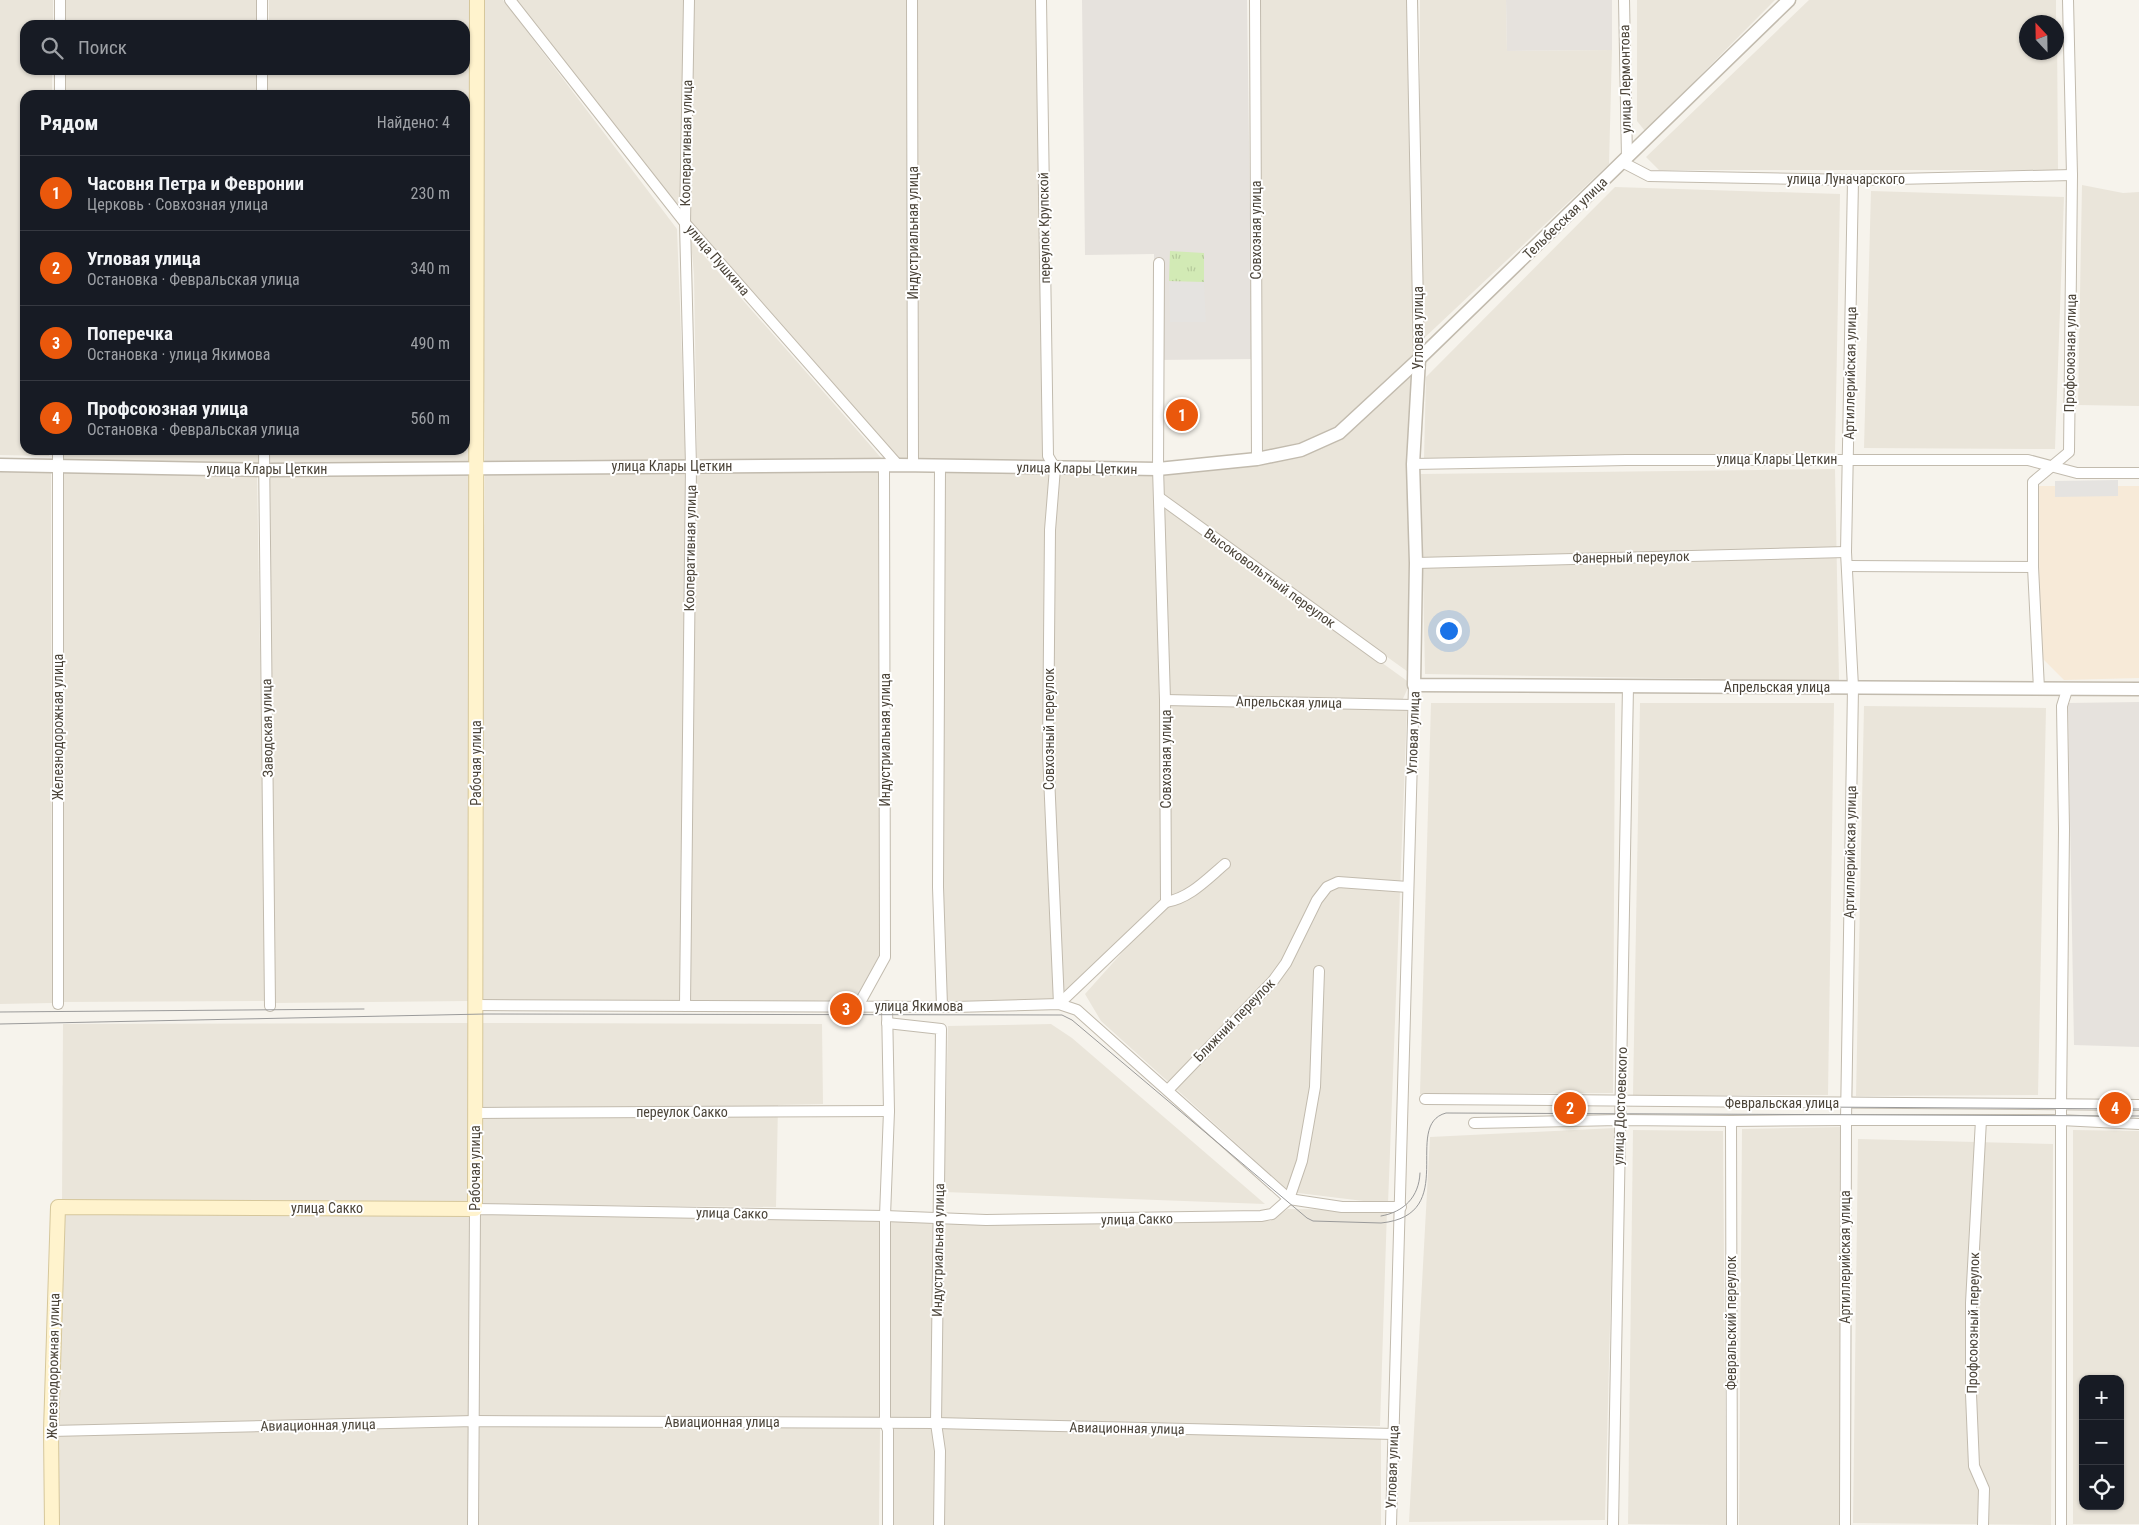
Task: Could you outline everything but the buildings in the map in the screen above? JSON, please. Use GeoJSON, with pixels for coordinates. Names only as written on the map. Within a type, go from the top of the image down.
{"type":"FeatureCollection","features":[{"type":"Feature","properties":{"kind":"main road","name":"Рабочая улица"},"geometry":{"type":"LineString","coordinates":[[475,1209],[477,0]]}},
{"type":"Feature","properties":{"kind":"main road","name":"улица Сакко"},"geometry":{"type":"LineString","coordinates":[[58,1207],[475,1209]]}},
{"type":"Feature","properties":{"kind":"main road","name":"Железнодорожная улица"},"geometry":{"type":"LineString","coordinates":[[52,1525],[51,1431],[58,1207]]}},
{"type":"Feature","properties":{"kind":"street"},"geometry":{"type":"LineString","coordinates":[[60,0],[60,20]]}},
{"type":"Feature","properties":{"kind":"street"},"geometry":{"type":"LineString","coordinates":[[262,0],[262,20]]}},
{"type":"Feature","properties":{"kind":"street","name":"улица Пушкина"},"geometry":{"type":"LineString","coordinates":[[510,0],[685,223],[898,465]]}},
{"type":"Feature","properties":{"kind":"street","name":"Кооперативная улица"},"geometry":{"type":"LineString","coordinates":[[686,1006],[690,466],[685,223],[689,0]]}},
{"type":"Feature","properties":{"kind":"street","name":"Индустриальная улица"},"geometry":{"type":"LineString","coordinates":[[912,0],[913,466]]}},
{"type":"Feature","properties":{"kind":"street","name":"переулок Крупской"},"geometry":{"type":"LineString","coordinates":[[1041,0],[1048,456],[1055,468]]}},
{"type":"Feature","properties":{"kind":"street","name":"Совхозная улица"},"geometry":{"type":"LineString","coordinates":[[1254,0],[1257,459]]}},
{"type":"Feature","properties":{"kind":"street","name":"Угловая улица"},"geometry":{"type":"LineString","coordinates":[[1391,1525],[1414,684],[1416,563],[1413,464],[1419,360],[1412,0]]}},
{"type":"Feature","properties":{"kind":"street","name":"улица Лермонтова"},"geometry":{"type":"LineString","coordinates":[[1624,0],[1624,160]]}},
{"type":"Feature","properties":{"kind":"street","name":"Тельбесская улица"},"geometry":{"type":"LineString","coordinates":[[1339,433],[1419,360],[1789,0]]}},
{"type":"Feature","properties":{"kind":"street","name":"Профсоюзная улица"},"geometry":{"type":"LineString","coordinates":[[2039,689],[2033,567],[2033,482],[2069,452],[2072,175],[2068,0]]}},
{"type":"Feature","properties":{"kind":"street"},"geometry":{"type":"LineString","coordinates":[[60,75],[60,90]]}},
{"type":"Feature","properties":{"kind":"street"},"geometry":{"type":"LineString","coordinates":[[262,75],[262,90]]}},
{"type":"Feature","properties":{"kind":"street","name":"улица Луначарского"},"geometry":{"type":"LineString","coordinates":[[1624,160],[1649,176],[1853,180],[2072,175]]}},
{"type":"Feature","properties":{"kind":"street","name":"Артиллерийская улица"},"geometry":{"type":"LineString","coordinates":[[1845,1525],[1846,1103],[1853,687],[1846,552],[1853,180]]}},
{"type":"Feature","properties":{"kind":"street","name":"Совхозная улица"},"geometry":{"type":"LineString","coordinates":[[1158,263],[1158,469],[1165,700],[1166,902]]}},
{"type":"Feature","properties":{"kind":"street","name":"улица Клары Цеткин"},"geometry":{"type":"LineString","coordinates":[[0,465],[264,470],[898,465],[1158,469],[1257,459],[1301,450],[1339,433]]}},
{"type":"Feature","properties":{"kind":"street","name":"Железнодорожная улица"},"geometry":{"type":"LineString","coordinates":[[58,455],[58,1004]]}},
{"type":"Feature","properties":{"kind":"street","name":"Заводская улица"},"geometry":{"type":"LineString","coordinates":[[264,455],[270,1006]]}},
{"type":"Feature","properties":{"kind":"street","name":"улица Клары Цеткин"},"geometry":{"type":"LineString","coordinates":[[1413,464],[1848,458],[2028,460],[2077,473],[2139,473]]}},
{"type":"Feature","properties":{"kind":"street","name":"Индустриальная улица"},"geometry":{"type":"LineString","coordinates":[[858,1006],[885,957],[884,466]]}},
{"type":"Feature","properties":{"kind":"street"},"geometry":{"type":"LineString","coordinates":[[940,466],[938,887],[942,1006]]}},
{"type":"Feature","properties":{"kind":"street","name":"Совхозный переулок"},"geometry":{"type":"LineString","coordinates":[[1055,468],[1050,530],[1048,753],[1059,1004]]}},
{"type":"Feature","properties":{"kind":"street","name":"Высоковольтный переулок"},"geometry":{"type":"LineString","coordinates":[[1160,498],[1381,658]]}},
{"type":"Feature","properties":{"kind":"street","name":"Фанерный переулок"},"geometry":{"type":"LineString","coordinates":[[1416,563],[1846,552]]}},
{"type":"Feature","properties":{"kind":"street"},"geometry":{"type":"LineString","coordinates":[[1848,566],[2033,567]]}},
{"type":"Feature","properties":{"kind":"street","name":"Апрельская улица"},"geometry":{"type":"LineString","coordinates":[[1414,684],[2139,689]]}},
{"type":"Feature","properties":{"kind":"street","name":"улица Достоевского"},"geometry":{"type":"LineString","coordinates":[[1613,1525],[1628,686]]}},
{"type":"Feature","properties":{"kind":"street"},"geometry":{"type":"LineString","coordinates":[[2062,1525],[2064,829],[2062,706],[2067,690]]}},
{"type":"Feature","properties":{"kind":"street","name":"Апрельская улица"},"geometry":{"type":"LineString","coordinates":[[1165,700],[1413,705]]}},
{"type":"Feature","properties":{"kind":"street"},"geometry":{"type":"LineString","coordinates":[[1059,1004],[1166,902],[1188,895],[1225,864]]}},
{"type":"Feature","properties":{"kind":"street","name":"Ближний переулок"},"geometry":{"type":"LineString","coordinates":[[1168,1090],[1182,1073],[1251,1006],[1273,981],[1286,963],[1317,900],[1327,887],[1338,882],[1408,887]]}},
{"type":"Feature","properties":{"kind":"street"},"geometry":{"type":"LineString","coordinates":[[1319,971],[1315,1087],[1302,1161],[1290,1199],[1342,1207],[1401,1207]]}},
{"type":"Feature","properties":{"kind":"street","name":"улица Якимова"},"geometry":{"type":"LineString","coordinates":[[476,1005],[942,1006],[1059,1004],[1077,1010],[1290,1199]]}},
{"type":"Feature","properties":{"kind":"street"},"geometry":{"type":"LineString","coordinates":[[887,1006],[889,1111],[885,1216],[885,1423],[888,1430],[888,1525]]}},
{"type":"Feature","properties":{"kind":"street","name":"Индустриальная улица"},"geometry":{"type":"LineString","coordinates":[[887,1023],[941,1029],[936,1424],[940,1451],[939,1525]]}},
{"type":"Feature","properties":{"kind":"street","name":"Февральская улица"},"geometry":{"type":"LineString","coordinates":[[1425,1099],[2139,1105]]}},
{"type":"Feature","properties":{"kind":"street","name":"переулок Сакко"},"geometry":{"type":"LineString","coordinates":[[476,1113],[889,1111]]}},
{"type":"Feature","properties":{"kind":"street"},"geometry":{"type":"LineString","coordinates":[[1474,1123],[1619,1120],[1731,1122],[2062,1120],[2139,1124]]}},
{"type":"Feature","properties":{"kind":"street","name":"Профсоюзный переулок"},"geometry":{"type":"LineString","coordinates":[[1981,1120],[1971,1303],[1971,1367],[1974,1466],[1984,1489],[1983,1525]]}},
{"type":"Feature","properties":{"kind":"street","name":"Февральский переулок"},"geometry":{"type":"LineString","coordinates":[[1731,1122],[1732,1525]]}},
{"type":"Feature","properties":{"kind":"street","name":"улица Сакко"},"geometry":{"type":"LineString","coordinates":[[475,1209],[885,1216],[986,1220],[1261,1216],[1272,1214],[1290,1199]]}},
{"type":"Feature","properties":{"kind":"street","name":"Рабочая улица"},"geometry":{"type":"LineString","coordinates":[[473,1525],[475,1209]]}},
{"type":"Feature","properties":{"kind":"street","name":"Авиационная улица"},"geometry":{"type":"LineString","coordinates":[[51,1431],[474,1421],[885,1423],[1394,1434]]}},
{"type":"Feature","properties":{"kind":"shaded area"},"geometry":{"type":"Polygon","coordinates":[[[0,0],[53,0],[53,20],[20,20],[20,75],[52,75],[52,90],[20,90],[20,455],[49,456],[0,455],[0,0]]]}},
{"type":"Feature","properties":{"kind":"shaded area"},"geometry":{"type":"Polygon","coordinates":[[[64,0],[256,0],[256,20],[64,20],[64,0]]]}},
{"type":"Feature","properties":{"kind":"shaded area"},"geometry":{"type":"Polygon","coordinates":[[[269,0],[469,0],[469,20],[269,20],[269,0]]]}},
{"type":"Feature","properties":{"kind":"shaded area"},"geometry":{"type":"Polygon","coordinates":[[[480,0],[503,0],[677,229],[686,462],[485,463],[480,0]]]}},
{"type":"Feature","properties":{"kind":"shaded area"},"geometry":{"type":"Polygon","coordinates":[[[516,0],[685,0],[682,214],[516,0]]]}},
{"type":"Feature","properties":{"kind":"shaded area"},"geometry":{"type":"Polygon","coordinates":[[[692,0],[907,0],[909,461],[900,459],[691,221],[692,0]]]}},
{"type":"Feature","properties":{"kind":"shaded area"},"geometry":{"type":"Polygon","coordinates":[[[914,0],[1039,0],[1045,465],[915,464],[914,0]]]}},
{"type":"Feature","properties":{"kind":"shaded area"},"geometry":{"type":"Polygon","coordinates":[[[1082,0],[1247,0],[1252,359],[1155,360],[1154,254],[1085,255],[1082,0]]]}},
{"type":"Feature","properties":{"kind":"shaded area"},"geometry":{"type":"Polygon","coordinates":[[[1257,0],[1409,0],[1417,358],[1337,430],[1301,448],[1259,456],[1257,0]]]}},
{"type":"Feature","properties":{"kind":"shaded area"},"geometry":{"type":"Polygon","coordinates":[[[1420,0],[1506,0],[1507,51],[1612,50],[1609,164],[1420,342],[1420,0]]]}},
{"type":"Feature","properties":{"kind":"shaded area"},"geometry":{"type":"Polygon","coordinates":[[[1506,0],[1612,0],[1612,50],[1507,51],[1506,0]]]}},
{"type":"Feature","properties":{"kind":"shaded area"},"geometry":{"type":"Polygon","coordinates":[[[1637,0],[1775,0],[1645,131],[1637,121],[1637,0]]]}},
{"type":"Feature","properties":{"kind":"shaded area"},"geometry":{"type":"Polygon","coordinates":[[[1809,0],[2056,0],[2056,15],[2019,15],[2019,60],[2057,60],[2058,170],[1659,170],[1646,157],[1809,0]]]}},
{"type":"Feature","properties":{"kind":"shaded area"},"geometry":{"type":"Polygon","coordinates":[[[64,75],[256,75],[256,90],[64,90],[64,75]]]}},
{"type":"Feature","properties":{"kind":"shaded area"},"geometry":{"type":"Polygon","coordinates":[[[268,75],[470,75],[475,461],[268,464],[268,455],[470,455],[470,90],[268,90],[268,75]]]}},
{"type":"Feature","properties":{"kind":"shaded area"},"geometry":{"type":"Polygon","coordinates":[[[2082,185],[2123,193],[2139,192],[2139,406],[2078,405],[2082,185]]]}},
{"type":"Feature","properties":{"kind":"shaded area"},"geometry":{"type":"Polygon","coordinates":[[[1615,187],[1840,194],[1835,453],[1424,458],[1426,377],[1615,187]]]}},
{"type":"Feature","properties":{"kind":"shaded area"},"geometry":{"type":"Polygon","coordinates":[[[1871,191],[2064,197],[2055,449],[1864,448],[1871,191]]]}},
{"type":"Feature","properties":{"kind":"shaded area"},"geometry":{"type":"Polygon","coordinates":[[[691,241],[882,459],[697,460],[694,275],[691,241]]]}},
{"type":"Feature","properties":{"kind":"shaded area"},"geometry":{"type":"Polygon","coordinates":[[[1169,282],[1204,282],[1206,322],[1170,322],[1169,282]]]}},
{"type":"Feature","properties":{"kind":"shaded area"},"geometry":{"type":"Polygon","coordinates":[[[1408,372],[1416,380],[1411,674],[1163,497],[1161,471],[1257,462],[1341,435],[1408,372]]]}},
{"type":"Feature","properties":{"kind":"shaded area"},"geometry":{"type":"Polygon","coordinates":[[[63,455],[258,455],[258,465],[62,461],[63,455]]]}},
{"type":"Feature","properties":{"kind":"shaded area"},"geometry":{"type":"Polygon","coordinates":[[[1056,469],[1157,470],[1165,896],[1112,951],[1063,997],[1049,752],[1056,469]]]}},
{"type":"Feature","properties":{"kind":"shaded area"},"geometry":{"type":"Polygon","coordinates":[[[1835,469],[1839,681],[1425,674],[1421,474],[1835,469]]]}},
{"type":"Feature","properties":{"kind":"shaded area"},"geometry":{"type":"Polygon","coordinates":[[[878,470],[880,954],[855,1000],[690,1004],[696,471],[878,470]]]}},
{"type":"Feature","properties":{"kind":"shaded area"},"geometry":{"type":"Polygon","coordinates":[[[942,470],[1051,471],[1054,1006],[945,1004],[938,887],[942,470]]]}},
{"type":"Feature","properties":{"kind":"shaded area"},"geometry":{"type":"Polygon","coordinates":[[[686,471],[680,1004],[478,1001],[485,475],[686,471]]]}},
{"type":"Feature","properties":{"kind":"shaded area"},"geometry":{"type":"Polygon","coordinates":[[[0,472],[51,473],[52,1003],[0,1004],[0,472]]]}},
{"type":"Feature","properties":{"kind":"shaded area"},"geometry":{"type":"Polygon","coordinates":[[[63,472],[257,475],[266,1001],[62,1002],[63,472]]]}},
{"type":"Feature","properties":{"kind":"shaded area"},"geometry":{"type":"Polygon","coordinates":[[[475,475],[468,1001],[275,1003],[270,476],[475,475]]]}},
{"type":"Feature","properties":{"kind":"shaded area"},"geometry":{"type":"Polygon","coordinates":[[[2118,480],[2118,496],[2055,497],[2055,481],[2118,480]]]}},
{"type":"Feature","properties":{"kind":"shaded area"},"geometry":{"type":"Polygon","coordinates":[[[2034,486],[2139,486],[2139,678],[2064,680],[2041,657],[2034,486]]]}},
{"type":"Feature","properties":{"kind":"shaded area"},"geometry":{"type":"Polygon","coordinates":[[[1164,506],[1410,683],[1402,701],[1169,697],[1164,506]]]}},
{"type":"Feature","properties":{"kind":"shaded area"},"geometry":{"type":"Polygon","coordinates":[[[2139,702],[2139,1047],[2074,1045],[2068,703],[2139,702]]]}},
{"type":"Feature","properties":{"kind":"shaded area"},"geometry":{"type":"Polygon","coordinates":[[[1431,703],[1615,703],[1613,1093],[1420,1094],[1431,703]]]}},
{"type":"Feature","properties":{"kind":"shaded area"},"geometry":{"type":"Polygon","coordinates":[[[1640,703],[1834,703],[1828,1095],[1633,1095],[1640,703]]]}},
{"type":"Feature","properties":{"kind":"shaded area"},"geometry":{"type":"Polygon","coordinates":[[[1169,704],[1407,709],[1388,1204],[1290,1192],[1101,1021],[1085,994],[1170,899],[1169,704]]]}},
{"type":"Feature","properties":{"kind":"shaded area"},"geometry":{"type":"Polygon","coordinates":[[[1864,706],[2046,708],[2038,1095],[1856,1096],[1864,706]]]}},
{"type":"Feature","properties":{"kind":"shaded area"},"geometry":{"type":"Polygon","coordinates":[[[470,1023],[471,1204],[62,1203],[63,1024],[470,1023]]]}},
{"type":"Feature","properties":{"kind":"shaded area"},"geometry":{"type":"Polygon","coordinates":[[[481,1023],[822,1024],[823,1104],[778,1105],[776,1207],[482,1204],[481,1023]]]}},
{"type":"Feature","properties":{"kind":"shaded area"},"geometry":{"type":"Polygon","coordinates":[[[1051,1024],[1072,1038],[1265,1204],[944,1192],[948,1026],[1051,1024]]]}},
{"type":"Feature","properties":{"kind":"shaded area"},"geometry":{"type":"Polygon","coordinates":[[[1841,1127],[1840,1525],[1739,1525],[1742,1129],[1841,1127]]]}},
{"type":"Feature","properties":{"kind":"shaded area"},"geometry":{"type":"Polygon","coordinates":[[[1615,1128],[1605,1520],[1409,1522],[1430,1137],[1615,1128]]]}},
{"type":"Feature","properties":{"kind":"shaded area"},"geometry":{"type":"Polygon","coordinates":[[[1633,1130],[1723,1131],[1726,1525],[1628,1524],[1633,1130]]]}},
{"type":"Feature","properties":{"kind":"shaded area"},"geometry":{"type":"Polygon","coordinates":[[[2073,1130],[2139,1131],[2139,1524],[2073,1524],[2073,1130]]]}},
{"type":"Feature","properties":{"kind":"shaded area"},"geometry":{"type":"Polygon","coordinates":[[[1858,1139],[2053,1144],[2051,1525],[1853,1523],[1858,1139]]]}},
{"type":"Feature","properties":{"kind":"shaded area"},"geometry":{"type":"Polygon","coordinates":[[[1288,1209],[1387,1210],[1380,1426],[939,1421],[941,1221],[1006,1224],[1270,1221],[1288,1209]]]}},
{"type":"Feature","properties":{"kind":"shaded area"},"geometry":{"type":"Polygon","coordinates":[[[62,1213],[471,1214],[469,1416],[56,1427],[62,1213]]]}},
{"type":"Feature","properties":{"kind":"shaded area"},"geometry":{"type":"Polygon","coordinates":[[[479,1214],[881,1220],[881,1419],[478,1417],[479,1214]]]}},
{"type":"Feature","properties":{"kind":"shaded area"},"geometry":{"type":"Polygon","coordinates":[[[887,1220],[936,1221],[933,1421],[887,1421],[887,1220]]]}},
{"type":"Feature","properties":{"kind":"shaded area"},"geometry":{"type":"Polygon","coordinates":[[[470,1425],[469,1525],[56,1525],[55,1433],[470,1425]]]}},
{"type":"Feature","properties":{"kind":"shaded area"},"geometry":{"type":"Polygon","coordinates":[[[478,1425],[880,1427],[879,1525],[477,1525],[478,1425]]]}},
{"type":"Feature","properties":{"kind":"shaded area"},"geometry":{"type":"Polygon","coordinates":[[[938,1425],[1381,1433],[1381,1525],[942,1525],[938,1425]]]}},
{"type":"Feature","properties":{"kind":"shaded area"},"geometry":{"type":"Polygon","coordinates":[[[934,1426],[938,1452],[937,1525],[892,1525],[894,1429],[934,1426]]]}},
{"type":"Feature","properties":{"kind":"green space"},"geometry":{"type":"Polygon","coordinates":[[[1170,251],[1204,253],[1204,282],[1169,281],[1170,251]]]}},
{"type":"Feature","properties":{"kind":"tram line"},"geometry":{"type":"LineString","coordinates":[[0,1012],[364,1009]]}},
{"type":"Feature","properties":{"kind":"tram line"},"geometry":{"type":"LineString","coordinates":[[0,1024],[485,1014],[1062,1015],[1072,1020],[1307,1218],[1313,1221],[1381,1223],[1405,1216],[1419,1204],[1425,1188],[1428,1134],[1434,1121],[1446,1113],[2139,1116]]}},
{"type":"Feature","properties":{"kind":"tram line"},"geometry":{"type":"LineString","coordinates":[[1812,1107],[2139,1109]]}},
{"type":"Feature","properties":{"kind":"tram line"},"geometry":{"type":"LineString","coordinates":[[1381,1216],[1397,1211],[1409,1202],[1417,1189],[1420,1173]]}},
{"type":"Feature","properties":{"kind":"place","name":"Часовня Петра и Февронии"},"geometry":{"type":"Point","coordinates":[1182,415]}},
{"type":"Feature","properties":{"kind":"place","name":"Поперечка"},"geometry":{"type":"Point","coordinates":[846,1009]}},
{"type":"Feature","properties":{"kind":"place","name":"Угловая улица"},"geometry":{"type":"Point","coordinates":[1570,1108]}},
{"type":"Feature","properties":{"kind":"place","name":"Профсоюзная улица"},"geometry":{"type":"Point","coordinates":[2115,1108]}}]}
